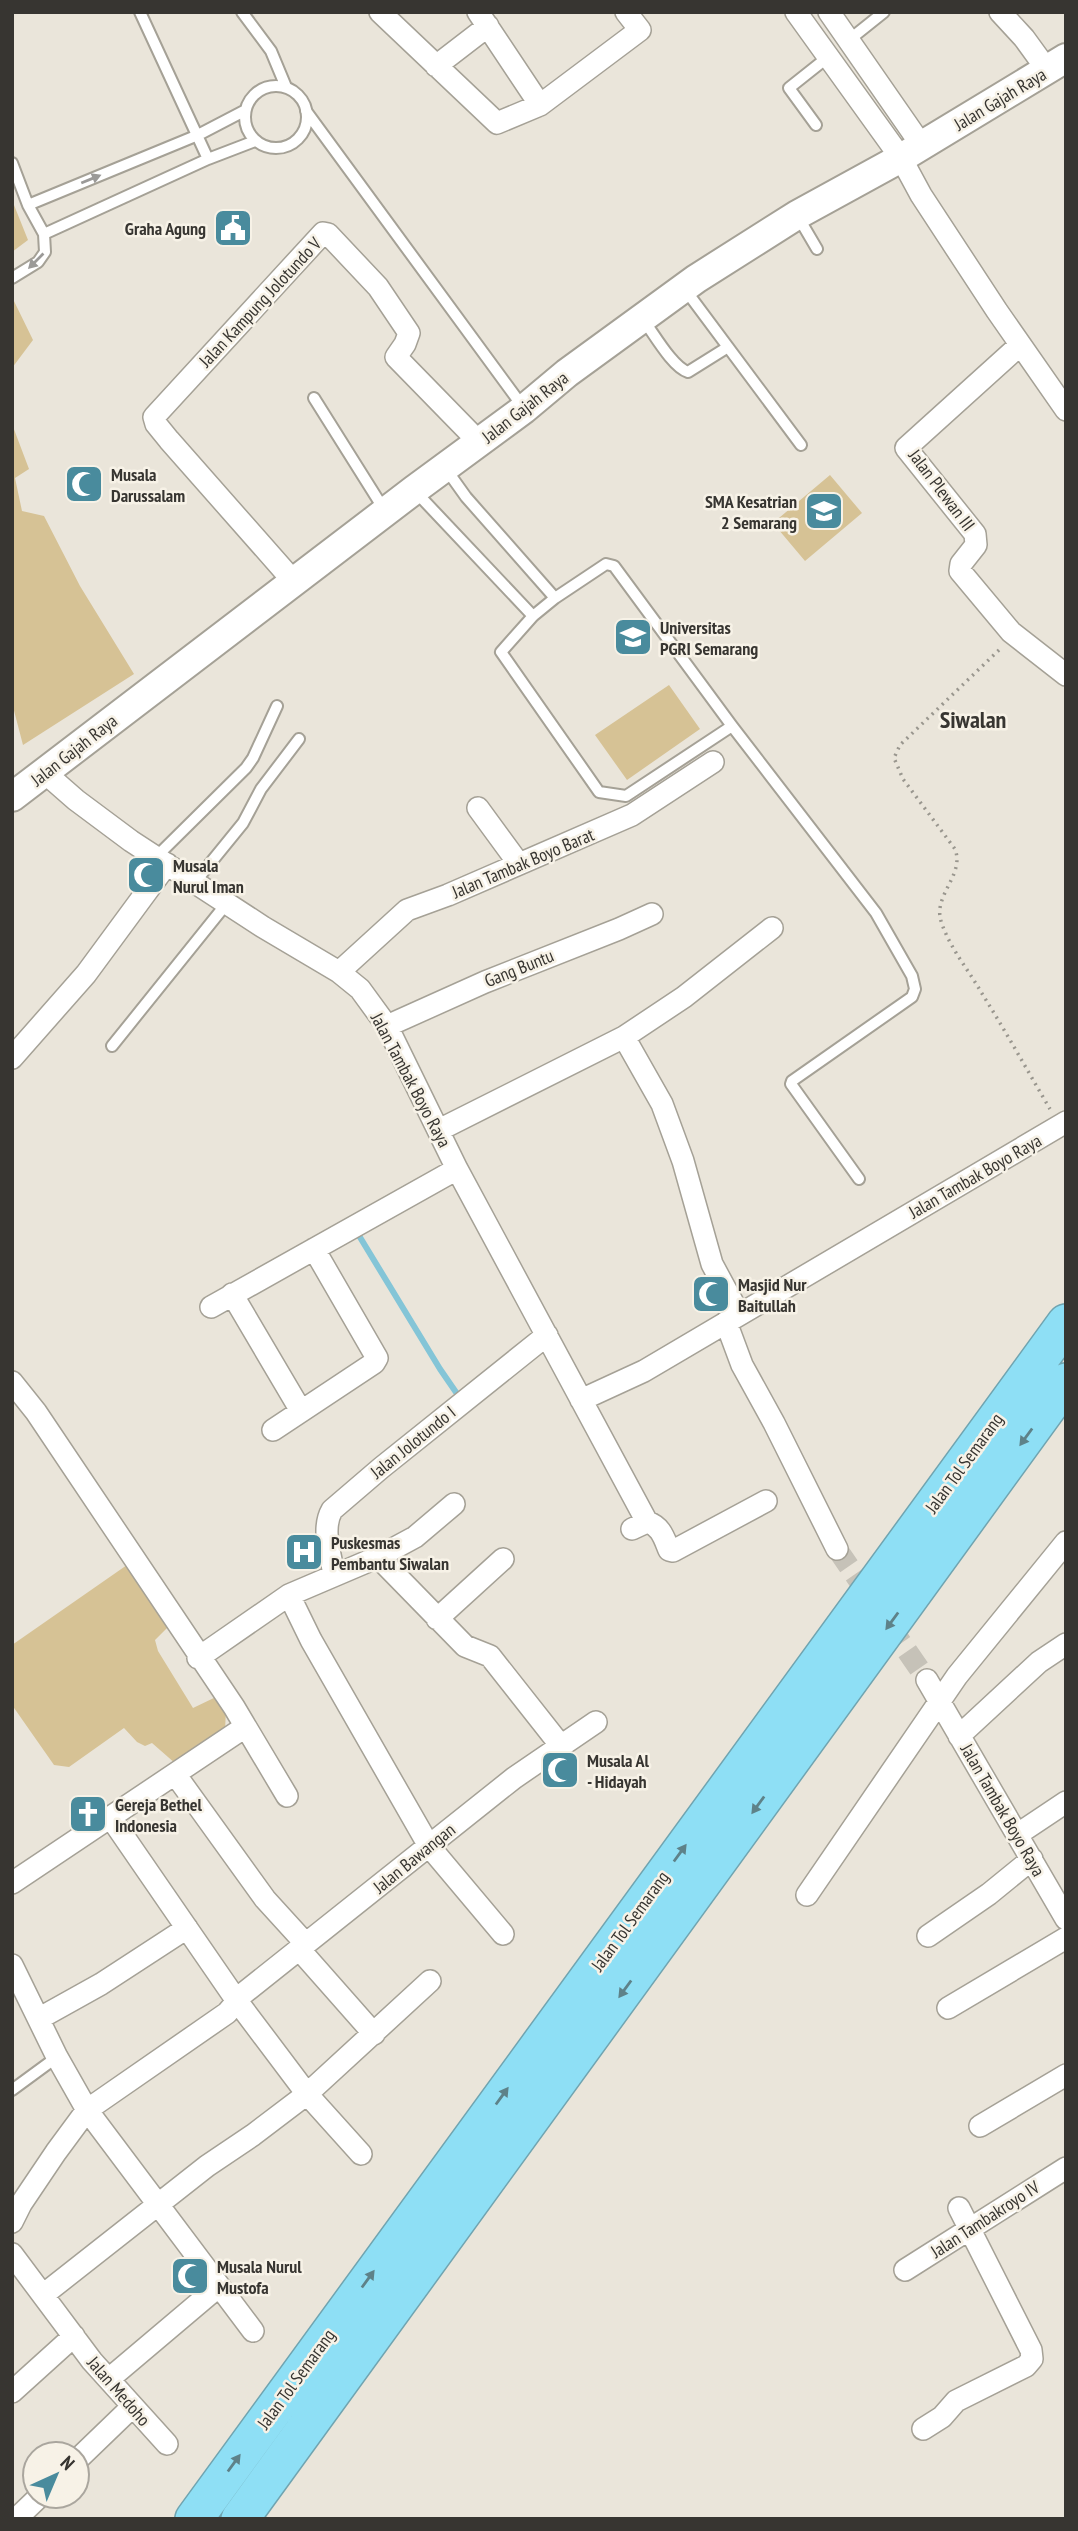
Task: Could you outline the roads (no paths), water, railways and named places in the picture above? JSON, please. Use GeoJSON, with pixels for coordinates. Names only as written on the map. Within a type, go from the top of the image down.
{"type":"FeatureCollection","features":[{"type":"Feature","properties":{"kind":"highway","name":"Jalan Tol Semarang"},"geometry":{"type":"LineString","coordinates":[[194,2519],[1066,1323]]}},
{"type":"Feature","properties":{"kind":"highway","name":"Jalan Tol Semarang"},"geometry":{"type":"LineString","coordinates":[[240,2519],[1066,1382]]}},
{"type":"Feature","properties":{"kind":"main road","name":"Jalan Gajah Raya"},"geometry":{"type":"LineString","coordinates":[[16,790],[44,772],[568,373],[684,288],[797,215],[1060,65]]}},
{"type":"Feature","properties":{"kind":"street"},"geometry":{"type":"LineString","coordinates":[[380,12],[497,123],[540,105],[640,30],[626,12]]}},
{"type":"Feature","properties":{"kind":"street"},"geometry":{"type":"LineString","coordinates":[[796,12],[828,57],[911,152]]}},
{"type":"Feature","properties":{"kind":"street"},"geometry":{"type":"LineString","coordinates":[[829,12],[849,40],[911,152],[921,195],[1066,410]]}},
{"type":"Feature","properties":{"kind":"street"},"geometry":{"type":"LineString","coordinates":[[1000,12],[1060,65]]}},
{"type":"Feature","properties":{"kind":"street"},"geometry":{"type":"LineString","coordinates":[[436,66],[483,19],[540,105]]}},
{"type":"Feature","properties":{"kind":"street"},"geometry":{"type":"LineString","coordinates":[[828,57],[849,40]]}},
{"type":"Feature","properties":{"kind":"street","name":"Jalan Kampung Jolotundo V"},"geometry":{"type":"LineString","coordinates":[[295,583],[169,440],[156,424],[154,417],[323,233],[328,234],[378,287],[409,333],[396,356],[479,442]]}},
{"type":"Feature","properties":{"kind":"street","name":"Jalan Plewan III"},"geometry":{"type":"LineString","coordinates":[[1020,345],[906,448],[975,534],[976,545],[961,564],[960,571],[1014,635],[1066,675]]}},
{"type":"Feature","properties":{"kind":"street","name":"Jalan Tambak Boyo Barat"},"geometry":{"type":"LineString","coordinates":[[339,972],[407,910],[448,895],[632,815],[713,762]]}},
{"type":"Feature","properties":{"kind":"street","name":"Jalan Tambak Boyo Raya"},"geometry":{"type":"LineString","coordinates":[[44,772],[76,800],[162,861],[339,972],[360,989],[387,1026],[457,1169],[548,1335],[640,1525],[657,1526],[669,1550],[673,1551],[766,1501]]}},
{"type":"Feature","properties":{"kind":"street"},"geometry":{"type":"LineString","coordinates":[[478,808],[519,864]]}},
{"type":"Feature","properties":{"kind":"street"},"geometry":{"type":"LineString","coordinates":[[12,1058],[86,974],[162,861]]}},
{"type":"Feature","properties":{"kind":"street","name":"Gang Buntu"},"geometry":{"type":"LineString","coordinates":[[387,1026],[485,982],[652,914]]}},
{"type":"Feature","properties":{"kind":"street"},"geometry":{"type":"LineString","coordinates":[[439,1130],[624,1037],[684,997],[772,928]]}},
{"type":"Feature","properties":{"kind":"street"},"geometry":{"type":"LineString","coordinates":[[624,1037],[662,1104],[683,1161],[712,1264],[733,1318],[742,1365],[837,1549]]}},
{"type":"Feature","properties":{"kind":"street","name":"Jalan Tambak Boyo Raya"},"geometry":{"type":"LineString","coordinates":[[581,1401],[643,1371],[1063,1124]]}},
{"type":"Feature","properties":{"kind":"street"},"geometry":{"type":"LineString","coordinates":[[211,1307],[457,1169]]}},
{"type":"Feature","properties":{"kind":"street"},"geometry":{"type":"LineString","coordinates":[[273,1430],[374,1363],[377,1357],[314,1249]]}},
{"type":"Feature","properties":{"kind":"street"},"geometry":{"type":"LineString","coordinates":[[232,1294],[302,1411]]}},
{"type":"Feature","properties":{"kind":"street","name":"Jalan Jolotundo I"},"geometry":{"type":"LineString","coordinates":[[334,1575],[327,1529],[332,1510],[548,1335]]}},
{"type":"Feature","properties":{"kind":"street"},"geometry":{"type":"LineString","coordinates":[[12,1382],[36,1412],[245,1727],[287,1796]]}},
{"type":"Feature","properties":{"kind":"street"},"geometry":{"type":"LineString","coordinates":[[198,1658],[289,1595],[378,1557],[415,1537],[454,1504]]}},
{"type":"Feature","properties":{"kind":"street"},"geometry":{"type":"LineString","coordinates":[[807,1895],[939,1702],[1066,1542]]}},
{"type":"Feature","properties":{"kind":"street"},"geometry":{"type":"LineString","coordinates":[[378,1557],[465,1646],[490,1656],[561,1746]]}},
{"type":"Feature","properties":{"kind":"street"},"geometry":{"type":"LineString","coordinates":[[437,1619],[503,1559]]}},
{"type":"Feature","properties":{"kind":"street"},"geometry":{"type":"LineString","coordinates":[[289,1595],[311,1640],[429,1846],[503,1934]]}},
{"type":"Feature","properties":{"kind":"street"},"geometry":{"type":"LineString","coordinates":[[959,1736],[1039,1662],[1066,1644]]}},
{"type":"Feature","properties":{"kind":"street","name":"Jalan Tambak Boyo Raya"},"geometry":{"type":"LineString","coordinates":[[927,1680],[1066,1919]]}},
{"type":"Feature","properties":{"kind":"street","name":"Jalan Bawangan"},"geometry":{"type":"LineString","coordinates":[[87,2110],[227,2013],[244,1993],[514,1778],[596,1723]]}},
{"type":"Feature","properties":{"kind":"street"},"geometry":{"type":"LineString","coordinates":[[12,1883],[245,1727]]}},
{"type":"Feature","properties":{"kind":"street"},"geometry":{"type":"LineString","coordinates":[[175,1774],[265,1899],[374,2034]]}},
{"type":"Feature","properties":{"kind":"street"},"geometry":{"type":"LineString","coordinates":[[1018,1834],[1066,1802]]}},
{"type":"Feature","properties":{"kind":"street"},"geometry":{"type":"LineString","coordinates":[[111,1818],[237,2001],[307,2094],[361,2154]]}},
{"type":"Feature","properties":{"kind":"street"},"geometry":{"type":"LineString","coordinates":[[928,1936],[989,1894],[1032,1859]]}},
{"type":"Feature","properties":{"kind":"street"},"geometry":{"type":"LineString","coordinates":[[40,2018],[101,1984],[187,1928]]}},
{"type":"Feature","properties":{"kind":"street"},"geometry":{"type":"LineString","coordinates":[[948,2008],[1066,1938]]}},
{"type":"Feature","properties":{"kind":"street"},"geometry":{"type":"LineString","coordinates":[[12,1965],[57,2057],[87,2110],[253,2331]]}},
{"type":"Feature","properties":{"kind":"street"},"geometry":{"type":"LineString","coordinates":[[43,2295],[158,2204],[307,2094],[430,1981]]}},
{"type":"Feature","properties":{"kind":"street"},"geometry":{"type":"LineString","coordinates":[[980,2126],[1066,2075]]}},
{"type":"Feature","properties":{"kind":"street"},"geometry":{"type":"LineString","coordinates":[[12,2222],[42,2172],[87,2110]]}},
{"type":"Feature","properties":{"kind":"street","name":"Jalan Tambakroyo IV"},"geometry":{"type":"LineString","coordinates":[[905,2270],[1066,2168]]}},
{"type":"Feature","properties":{"kind":"street"},"geometry":{"type":"LineString","coordinates":[[923,2429],[942,2417],[952,2404],[1026,2366],[1032,2359],[1031,2350],[959,2208]]}},
{"type":"Feature","properties":{"kind":"street","name":"Jalan Medoho"},"geometry":{"type":"LineString","coordinates":[[12,2254],[108,2379],[167,2444]]}},
{"type":"Feature","properties":{"kind":"street"},"geometry":{"type":"LineString","coordinates":[[108,2379],[219,2286]]}},
{"type":"Feature","properties":{"kind":"street"},"geometry":{"type":"LineString","coordinates":[[12,2392],[74,2336]]}},
{"type":"Feature","properties":{"kind":"street"},"geometry":{"type":"LineString","coordinates":[[91,2447],[132,2407]]}},
{"type":"Feature","properties":{"kind":"lane"},"geometry":{"type":"LineString","coordinates":[[140,12],[208,159]]}},
{"type":"Feature","properties":{"kind":"lane"},"geometry":{"type":"LineString","coordinates":[[242,12],[271,51],[286,87]]}},
{"type":"Feature","properties":{"kind":"lane"},"geometry":{"type":"LineString","coordinates":[[849,40],[884,12]]}},
{"type":"Feature","properties":{"kind":"lane"},"geometry":{"type":"LineString","coordinates":[[816,125],[789,88],[828,57]]}},
{"type":"Feature","properties":{"kind":"lane"},"geometry":{"type":"LineString","coordinates":[[268,86],[286,87],[303,101],[307,124],[292,145],[279,149],[266,147],[255,141],[244,122],[244,111],[253,95],[260,89],[268,86]]}},
{"type":"Feature","properties":{"kind":"lane"},"geometry":{"type":"LineString","coordinates":[[28,205],[198,135],[244,111]]}},
{"type":"Feature","properties":{"kind":"lane"},"geometry":{"type":"LineString","coordinates":[[306,111],[524,409]]}},
{"type":"Feature","properties":{"kind":"lane"},"geometry":{"type":"LineString","coordinates":[[44,234],[208,159],[255,141]]}},
{"type":"Feature","properties":{"kind":"lane"},"geometry":{"type":"LineString","coordinates":[[12,163],[28,205],[44,234],[45,251],[38,262],[12,278]]}},
{"type":"Feature","properties":{"kind":"lane"},"geometry":{"type":"LineString","coordinates":[[797,215],[817,249]]}},
{"type":"Feature","properties":{"kind":"lane"},"geometry":{"type":"LineString","coordinates":[[684,288],[801,445]]}},
{"type":"Feature","properties":{"kind":"lane"},"geometry":{"type":"LineString","coordinates":[[642,318],[682,370],[688,372],[728,347]]}},
{"type":"Feature","properties":{"kind":"lane"},"geometry":{"type":"LineString","coordinates":[[314,398],[386,512]]}},
{"type":"Feature","properties":{"kind":"lane"},"geometry":{"type":"LineString","coordinates":[[444,467],[466,497],[555,598]]}},
{"type":"Feature","properties":{"kind":"lane"},"geometry":{"type":"LineString","coordinates":[[414,490],[533,616]]}},
{"type":"Feature","properties":{"kind":"lane"},"geometry":{"type":"LineString","coordinates":[[732,726],[626,796],[598,792],[501,652],[533,616],[555,598],[606,564],[618,568],[732,726],[876,913],[912,976],[915,989],[912,997],[792,1081],[859,1179]]}},
{"type":"Feature","properties":{"kind":"lane"},"geometry":{"type":"LineString","coordinates":[[162,861],[246,768],[277,706]]}},
{"type":"Feature","properties":{"kind":"lane"},"geometry":{"type":"LineString","coordinates":[[195,882],[243,823],[261,789],[299,739]]}},
{"type":"Feature","properties":{"kind":"lane"},"geometry":{"type":"LineString","coordinates":[[113,1046],[228,903]]}},
{"type":"Feature","properties":{"kind":"lane"},"geometry":{"type":"LineString","coordinates":[[12,2090],[57,2057]]}},
{"type":"Feature","properties":{"kind":"waterway"},"geometry":{"type":"LineString","coordinates":[[355,1229],[462,1401]]}},
{"type":"Feature","properties":{"kind":"tunnel"},"geometry":{"type":"LineString","coordinates":[[837,1549],[927,1680]]}},
{"type":"Feature","properties":{"kind":"place","name":"Graha Agung"},"geometry":{"type":"Point","coordinates":[233,228]}},
{"type":"Feature","properties":{"kind":"place","name":"Musala Darussalam"},"geometry":{"type":"Point","coordinates":[84,484]}},
{"type":"Feature","properties":{"kind":"place","name":"SMA Kesatrian 2 Semarang"},"geometry":{"type":"Point","coordinates":[824,511]}},
{"type":"Feature","properties":{"kind":"place","name":"Universitas PGRI Semarang"},"geometry":{"type":"Point","coordinates":[633,637]}},
{"type":"Feature","properties":{"kind":"place","name":"Musala Nurul Iman"},"geometry":{"type":"Point","coordinates":[146,875]}},
{"type":"Feature","properties":{"kind":"place","name":"Masjid Nur Baitullah"},"geometry":{"type":"Point","coordinates":[711,1294]}},
{"type":"Feature","properties":{"kind":"place","name":"Puskesmas Pembantu Siwalan"},"geometry":{"type":"Point","coordinates":[304,1552]}},
{"type":"Feature","properties":{"kind":"place","name":"Musala Al - Hidayah"},"geometry":{"type":"Point","coordinates":[560,1770]}},
{"type":"Feature","properties":{"kind":"place","name":"Gereja Bethel Indonesia"},"geometry":{"type":"Point","coordinates":[88,1814]}},
{"type":"Feature","properties":{"kind":"place","name":"Musala Nurul Mustofa"},"geometry":{"type":"Point","coordinates":[190,2276]}},
{"type":"Feature","properties":{"kind":"district","name":"Siwalan"},"geometry":{"type":"Point","coordinates":[973,719]}}]}
